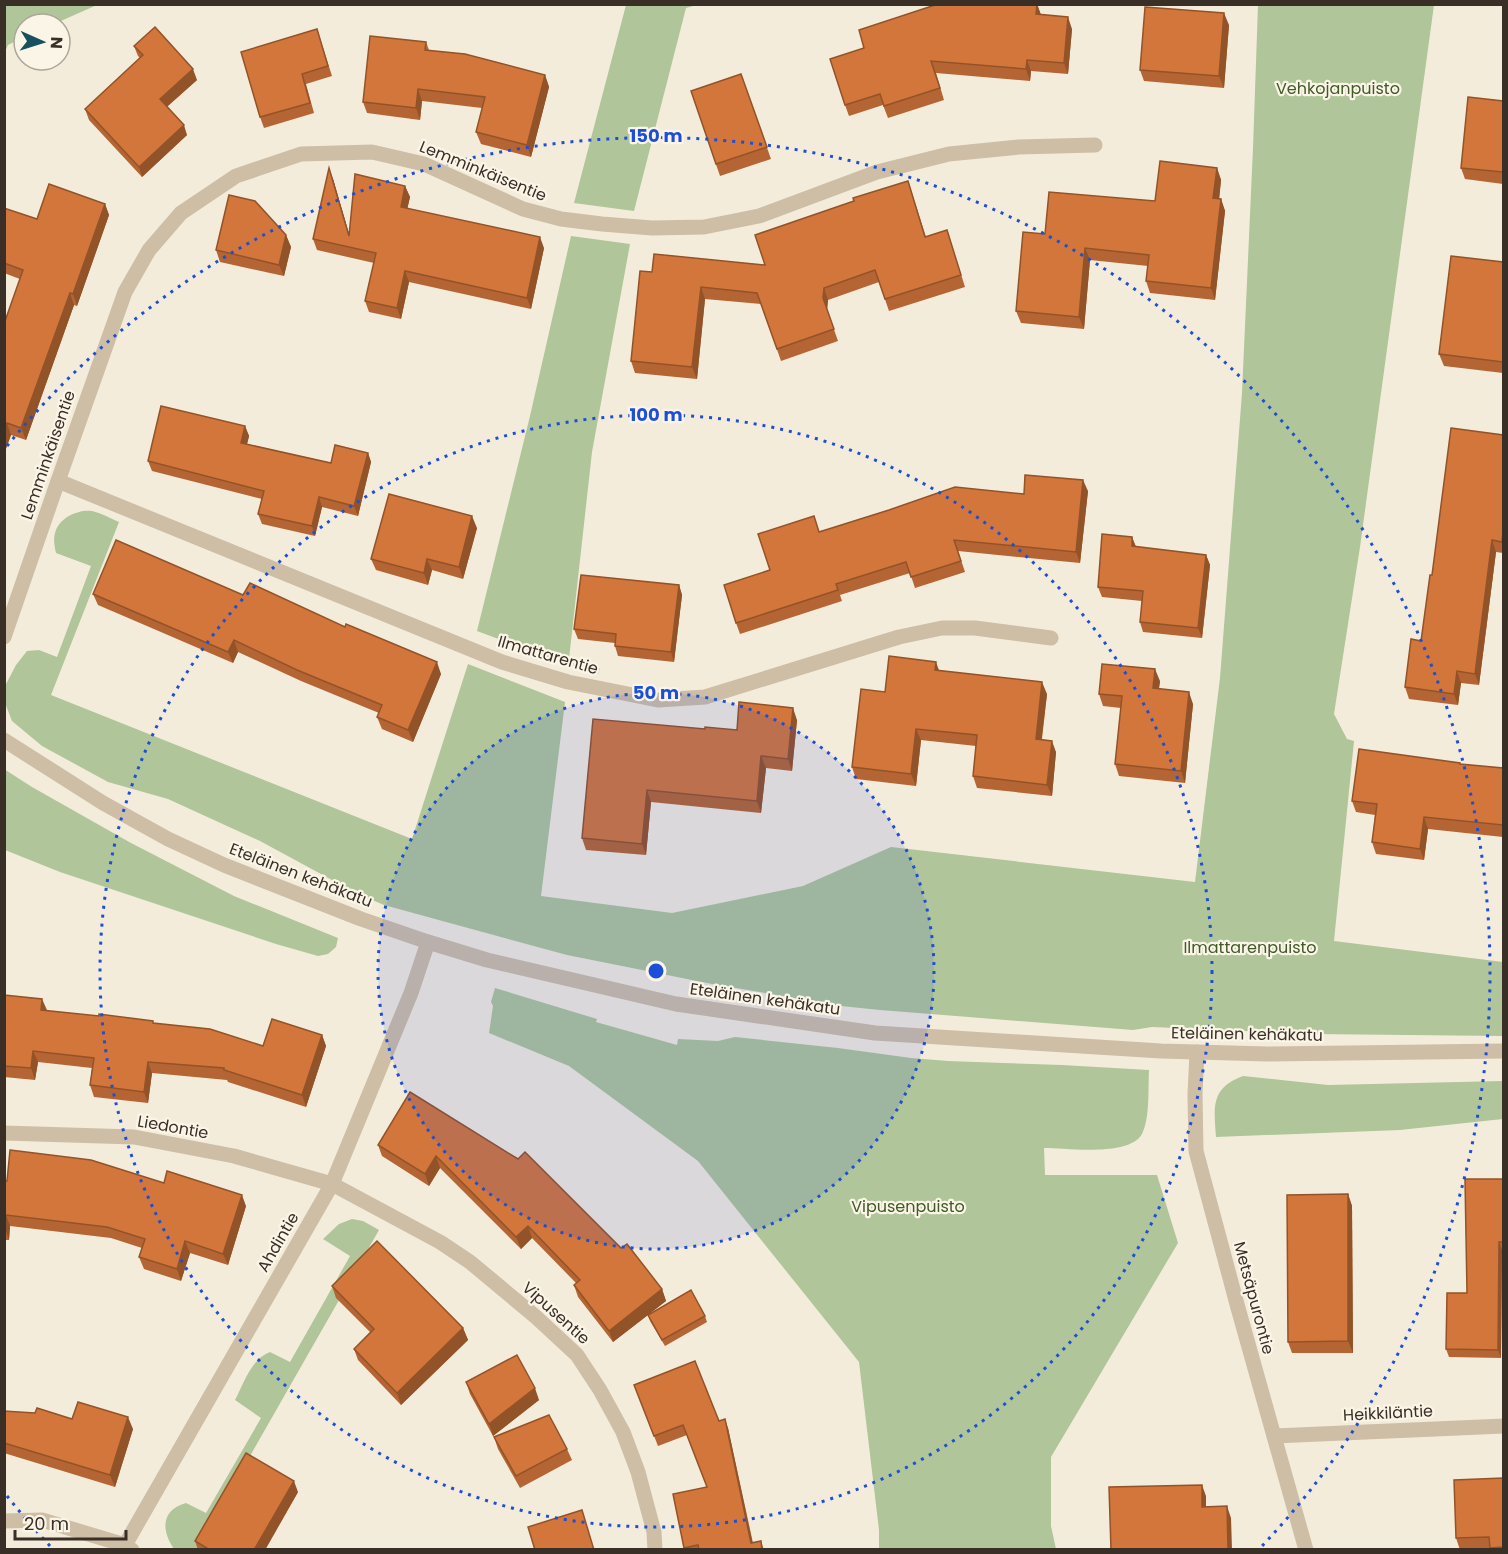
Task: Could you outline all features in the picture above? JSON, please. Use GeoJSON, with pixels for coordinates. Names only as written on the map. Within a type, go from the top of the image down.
{"type":"FeatureCollection","features":[{"type":"Feature","properties":{"kind":"street","name":"Lemminkäisentie"},"geometry":{"type":"LineString","coordinates":[[4,637],[125,292],[149,250],[181,213],[236,176],[301,154],[372,152],[424,164],[523,209],[561,219],[652,228],[704,227],[759,216],[877,172],[949,154],[1019,147],[1095,145]]}},
{"type":"Feature","properties":{"kind":"street","name":"Ilmattarentie"},"geometry":{"type":"LineString","coordinates":[[58,481],[502,662],[568,682],[658,700],[705,697],[899,637],[942,628],[975,628],[1051,638]]}},
{"type":"Feature","properties":{"kind":"street","name":"Eteläinen kehäkatu"},"geometry":{"type":"LineString","coordinates":[[4,740],[103,803],[168,839],[224,865],[360,918],[487,960],[687,1006],[875,1033],[1197,1052],[1267,1054],[1503,1051]]}},
{"type":"Feature","properties":{"kind":"street","name":"Ahdintie"},"geometry":{"type":"LineString","coordinates":[[129,1547],[332,1184],[411,993],[428,942]]}},
{"type":"Feature","properties":{"kind":"street","name":"Metsäpurontie"},"geometry":{"type":"LineString","coordinates":[[1197,1052],[1196,1151],[1306,1550]]}},
{"type":"Feature","properties":{"kind":"street","name":"Liedontie"},"geometry":{"type":"LineString","coordinates":[[4,1133],[134,1137],[234,1156],[332,1184]]}},
{"type":"Feature","properties":{"kind":"street","name":"Vipusentie"},"geometry":{"type":"LineString","coordinates":[[332,1184],[440,1242],[470,1262],[577,1355],[623,1432],[638,1472],[652,1522],[656,1550]]}},
{"type":"Feature","properties":{"kind":"street","name":"Heikkiläntie"},"geometry":{"type":"LineString","coordinates":[[1274,1436],[1503,1426]]}},
{"type":"Feature","properties":{"kind":"street"},"geometry":{"type":"LineString","coordinates":[[4,1521],[42,1520],[129,1547]]}},
{"type":"Feature","properties":{"kind":"green space"},"geometry":{"type":"Polygon","coordinates":[[[5,4],[97,4],[72,16],[72,12],[12,12],[12,43],[8,45],[5,52],[5,4]]]}},
{"type":"Feature","properties":{"kind":"green space"},"geometry":{"type":"Polygon","coordinates":[[[626,5],[697,5],[686,8],[634,211],[574,203],[626,5]]]}},
{"type":"Feature","properties":{"kind":"green space","name":"Ilmattarenpuisto"},"geometry":{"type":"Polygon","coordinates":[[[1258,5],[1434,5],[1360,547],[1334,714],[1347,739],[1354,741],[1334,941],[1503,962],[1503,1036],[1311,1034],[1152,1027],[1133,1030],[880,1010],[841,1006],[712,984],[567,955],[384,905],[356,893],[260,841],[168,799],[108,782],[42,746],[12,721],[5,703],[5,686],[16,665],[27,651],[39,650],[57,657],[91,566],[56,553],[54,535],[58,525],[71,515],[82,511],[92,511],[119,522],[51,695],[412,839],[468,664],[565,702],[541,896],[672,913],[803,886],[891,847],[1195,882],[1220,678],[1242,393],[1258,5]]]}},
{"type":"Feature","properties":{"kind":"green space"},"geometry":{"type":"Polygon","coordinates":[[[571,236],[630,244],[592,452],[569,659],[600,668],[598,674],[477,631],[571,236]]]}},
{"type":"Feature","properties":{"kind":"green space"},"geometry":{"type":"Polygon","coordinates":[[[4,769],[131,843],[234,896],[338,938],[336,947],[328,954],[318,956],[276,944],[60,872],[5,850],[4,769]]]}},
{"type":"Feature","properties":{"kind":"green space","name":"Vipusenpuisto"},"geometry":{"type":"Polygon","coordinates":[[[495,988],[597,1019],[596,1022],[677,1045],[678,1039],[718,1041],[735,1037],[948,1061],[1149,1070],[1145,1127],[1135,1141],[1111,1149],[1044,1148],[1045,1175],[1157,1175],[1178,1243],[1051,1457],[1051,1526],[1056,1549],[879,1549],[879,1530],[859,1362],[698,1161],[569,1066],[489,1033],[493,1006],[491,1002],[495,988]]]}},
{"type":"Feature","properties":{"kind":"green space"},"geometry":{"type":"Polygon","coordinates":[[[1243,1076],[1328,1085],[1503,1081],[1503,1119],[1400,1130],[1216,1137],[1215,1108],[1219,1093],[1232,1081],[1243,1076]]]}},
{"type":"Feature","properties":{"kind":"green space"},"geometry":{"type":"Polygon","coordinates":[[[352,1219],[363,1221],[379,1230],[197,1549],[174,1549],[165,1528],[168,1516],[172,1510],[186,1503],[206,1513],[261,1418],[235,1400],[245,1379],[258,1360],[270,1352],[290,1362],[350,1256],[323,1239],[339,1224],[352,1219]]]}},
{"type":"Feature","properties":{"kind":"building"},"geometry":{"type":"Polygon","coordinates":[[[938,4],[1037,4],[1036,14],[1068,17],[1064,63],[1027,60],[1026,69],[931,61],[940,88],[884,106],[880,94],[845,105],[830,59],[864,48],[859,30],[938,4]]]}},
{"type":"Feature","properties":{"kind":"building"},"geometry":{"type":"Polygon","coordinates":[[[1145,7],[1224,13],[1219,76],[1140,70],[1145,7]]]}},
{"type":"Feature","properties":{"kind":"building"},"geometry":{"type":"Polygon","coordinates":[[[155,27],[193,69],[160,99],[184,125],[139,167],[85,109],[143,55],[134,46],[155,27]]]}},
{"type":"Feature","properties":{"kind":"building"},"geometry":{"type":"Polygon","coordinates":[[[317,29],[328,66],[302,74],[310,103],[260,117],[241,52],[317,29]]]}},
{"type":"Feature","properties":{"kind":"building"},"geometry":{"type":"Polygon","coordinates":[[[370,36],[426,42],[425,50],[465,54],[545,75],[527,145],[476,132],[485,97],[418,89],[416,108],[363,102],[370,36]]]}},
{"type":"Feature","properties":{"kind":"building"},"geometry":{"type":"Polygon","coordinates":[[[741,74],[767,147],[716,164],[691,91],[741,74]]]}},
{"type":"Feature","properties":{"kind":"building"},"geometry":{"type":"Polygon","coordinates":[[[1468,97],[1503,101],[1503,172],[1461,168],[1468,97]]]}},
{"type":"Feature","properties":{"kind":"building"},"geometry":{"type":"Polygon","coordinates":[[[1160,161],[1217,168],[1213,198],[1221,199],[1211,288],[1146,281],[1149,255],[1085,248],[1079,317],[1016,311],[1023,232],[1045,234],[1049,192],[1155,201],[1160,161]]]}},
{"type":"Feature","properties":{"kind":"building"},"geometry":{"type":"Polygon","coordinates":[[[329,168],[349,236],[355,174],[405,186],[401,207],[540,237],[527,298],[405,271],[397,308],[365,301],[376,253],[313,239],[329,168]]]}},
{"type":"Feature","properties":{"kind":"building"},"geometry":{"type":"Polygon","coordinates":[[[908,181],[925,237],[947,230],[961,275],[885,299],[875,270],[824,288],[823,298],[834,329],[777,349],[757,293],[701,287],[692,367],[631,361],[640,271],[652,272],[654,254],[765,265],[755,235],[854,201],[853,198],[908,181]]]}},
{"type":"Feature","properties":{"kind":"building"},"geometry":{"type":"Polygon","coordinates":[[[49,184],[105,204],[21,428],[7,423],[4,429],[4,324],[23,270],[4,263],[4,208],[37,219],[49,184]]]}},
{"type":"Feature","properties":{"kind":"building"},"geometry":{"type":"Polygon","coordinates":[[[229,195],[255,201],[286,235],[279,265],[216,250],[229,195]]]}},
{"type":"Feature","properties":{"kind":"building"},"geometry":{"type":"Polygon","coordinates":[[[1451,256],[1503,262],[1503,362],[1439,354],[1451,256]]]}},
{"type":"Feature","properties":{"kind":"building"},"geometry":{"type":"Polygon","coordinates":[[[161,406],[245,426],[241,443],[331,463],[335,445],[368,453],[354,506],[319,497],[312,526],[258,514],[264,491],[148,461],[161,406]]]}},
{"type":"Feature","properties":{"kind":"building"},"geometry":{"type":"Polygon","coordinates":[[[1451,428],[1503,435],[1502,542],[1492,540],[1475,674],[1457,671],[1454,694],[1405,687],[1411,639],[1421,641],[1451,428]]]}},
{"type":"Feature","properties":{"kind":"building"},"geometry":{"type":"Polygon","coordinates":[[[1025,475],[1083,480],[1076,552],[954,540],[961,561],[911,577],[906,562],[836,584],[838,590],[736,623],[724,585],[770,570],[758,534],[814,516],[819,532],[955,487],[1024,494],[1025,475]]]}},
{"type":"Feature","properties":{"kind":"building"},"geometry":{"type":"Polygon","coordinates":[[[389,494],[472,516],[459,567],[427,559],[424,573],[371,559],[389,494]]]}},
{"type":"Feature","properties":{"kind":"building"},"geometry":{"type":"Polygon","coordinates":[[[1102,534],[1132,537],[1132,546],[1206,555],[1198,628],[1140,622],[1143,591],[1098,587],[1102,534]]]}},
{"type":"Feature","properties":{"kind":"building"},"geometry":{"type":"Polygon","coordinates":[[[116,540],[243,595],[250,583],[345,627],[346,624],[437,662],[408,730],[377,717],[382,705],[297,670],[234,640],[228,652],[93,594],[116,540]]]}},
{"type":"Feature","properties":{"kind":"building"},"geometry":{"type":"Polygon","coordinates":[[[581,575],[679,585],[671,652],[615,646],[616,634],[574,629],[581,575]]]}},
{"type":"Feature","properties":{"kind":"building"},"geometry":{"type":"Polygon","coordinates":[[[889,656],[936,662],[935,670],[1042,682],[1036,739],[1052,741],[1047,785],[973,776],[977,735],[916,729],[911,774],[852,767],[861,689],[885,692],[889,656]]]}},
{"type":"Feature","properties":{"kind":"building"},"geometry":{"type":"Polygon","coordinates":[[[1102,664],[1155,669],[1153,688],[1189,692],[1181,771],[1115,764],[1122,696],[1099,694],[1102,664]]]}},
{"type":"Feature","properties":{"kind":"building"},"geometry":{"type":"Polygon","coordinates":[[[739,702],[793,708],[788,759],[761,756],[757,801],[647,790],[642,844],[582,838],[593,719],[737,730],[739,702]]]}},
{"type":"Feature","properties":{"kind":"building"},"geometry":{"type":"Polygon","coordinates":[[[1359,749],[1503,768],[1503,825],[1424,817],[1420,849],[1372,842],[1377,804],[1352,801],[1359,749]]]}},
{"type":"Feature","properties":{"kind":"building"},"geometry":{"type":"Polygon","coordinates":[[[4,995],[42,999],[41,1010],[99,1016],[99,1014],[210,1029],[263,1046],[272,1019],[322,1035],[302,1095],[224,1070],[224,1068],[148,1062],[144,1092],[90,1085],[94,1058],[33,1051],[31,1068],[4,1066],[4,995]]]}},
{"type":"Feature","properties":{"kind":"building"},"geometry":{"type":"Polygon","coordinates":[[[410,1092],[518,1159],[525,1152],[621,1248],[627,1244],[662,1289],[609,1331],[574,1285],[580,1280],[528,1226],[516,1237],[436,1156],[425,1174],[378,1145],[410,1092]]]}},
{"type":"Feature","properties":{"kind":"building"},"geometry":{"type":"Polygon","coordinates":[[[10,1150],[91,1160],[164,1183],[167,1171],[242,1195],[223,1254],[185,1241],[177,1269],[139,1257],[145,1239],[107,1227],[6,1215],[4,1229],[4,1181],[7,1181],[10,1150]]]}},
{"type":"Feature","properties":{"kind":"building"},"geometry":{"type":"Polygon","coordinates":[[[1465,1179],[1503,1179],[1503,1242],[1499,1242],[1498,1350],[1446,1349],[1447,1293],[1467,1293],[1465,1179]]]}},
{"type":"Feature","properties":{"kind":"building"},"geometry":{"type":"Polygon","coordinates":[[[1348,1194],[1348,1341],[1288,1342],[1287,1195],[1348,1194]]]}},
{"type":"Feature","properties":{"kind":"building"},"geometry":{"type":"Polygon","coordinates":[[[377,1241],[463,1328],[397,1393],[354,1349],[374,1329],[332,1286],[377,1241]]]}},
{"type":"Feature","properties":{"kind":"building"},"geometry":{"type":"Polygon","coordinates":[[[691,1290],[705,1316],[662,1340],[648,1315],[691,1290]]]}},
{"type":"Feature","properties":{"kind":"building"},"geometry":{"type":"Polygon","coordinates":[[[517,1355],[535,1388],[489,1424],[466,1382],[517,1355]]]}},
{"type":"Feature","properties":{"kind":"building"},"geometry":{"type":"Polygon","coordinates":[[[695,1361],[719,1421],[725,1419],[751,1543],[761,1541],[762,1550],[699,1550],[698,1545],[684,1548],[673,1494],[707,1487],[683,1425],[654,1436],[634,1385],[695,1361]]]}},
{"type":"Feature","properties":{"kind":"building"},"geometry":{"type":"Polygon","coordinates":[[[78,1402],[128,1417],[110,1475],[4,1443],[4,1411],[35,1413],[37,1408],[72,1419],[78,1402]]]}},
{"type":"Feature","properties":{"kind":"building"},"geometry":{"type":"Polygon","coordinates":[[[549,1415],[567,1449],[516,1476],[494,1437],[549,1415]]]}},
{"type":"Feature","properties":{"kind":"building"},"geometry":{"type":"Polygon","coordinates":[[[246,1453],[294,1481],[254,1550],[210,1550],[195,1541],[246,1453]]]}},
{"type":"Feature","properties":{"kind":"building"},"geometry":{"type":"Polygon","coordinates":[[[1503,1478],[1503,1547],[1490,1548],[1489,1537],[1456,1538],[1454,1480],[1503,1478]]]}},
{"type":"Feature","properties":{"kind":"building"},"geometry":{"type":"Polygon","coordinates":[[[1202,1485],[1202,1507],[1227,1506],[1228,1550],[1111,1550],[1109,1487],[1202,1485]]]}},
{"type":"Feature","properties":{"kind":"building"},"geometry":{"type":"Polygon","coordinates":[[[582,1510],[594,1550],[535,1550],[528,1527],[582,1510]]]}},
{"type":"Feature","properties":{"kind":"park label","name":"Vehkojanpuisto"},"geometry":{"type":"Point","coordinates":[1338,88]}}]}
